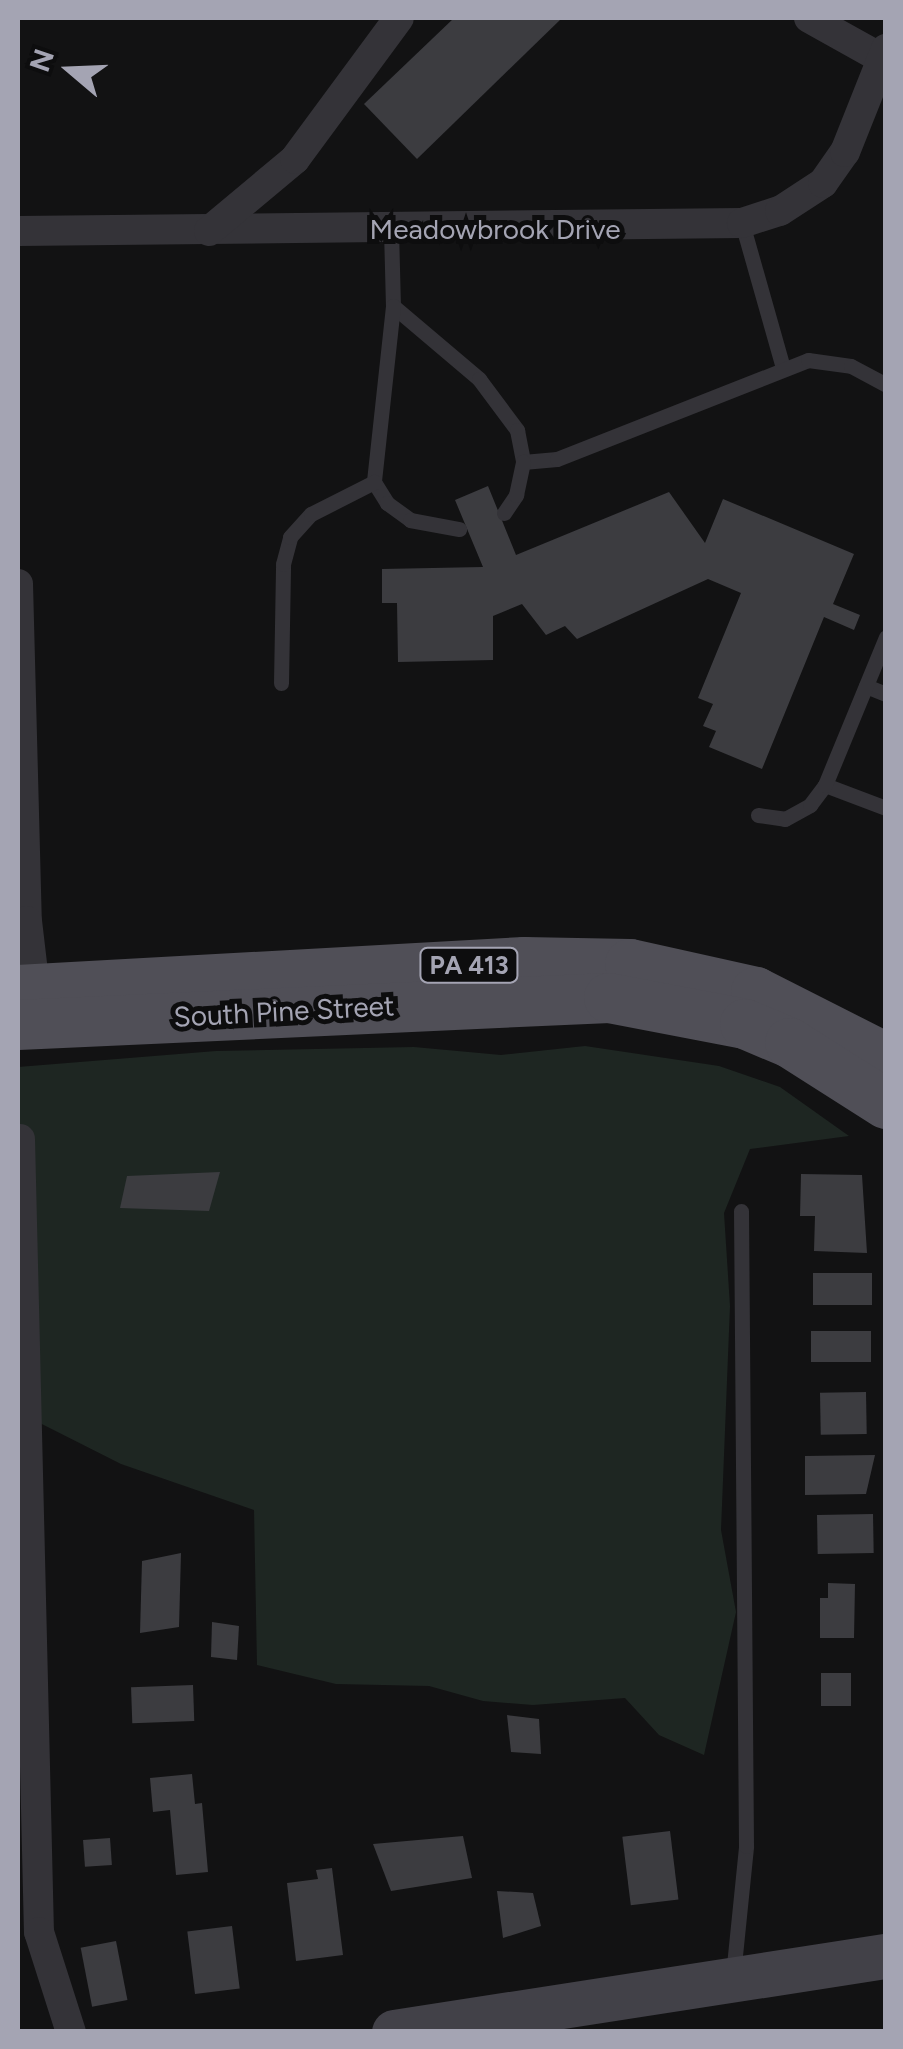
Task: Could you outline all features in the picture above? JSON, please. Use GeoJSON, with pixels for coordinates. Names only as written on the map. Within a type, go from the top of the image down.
{"type":"FeatureCollection","features":[{"type":"Feature","properties":{"kind":"main road","name":"South Pine Street"},"geometry":{"type":"LineString","coordinates":[[27,1007],[524,962],[630,964],[756,992],[886,1058]]}},
{"type":"Feature","properties":{"kind":"main road","name":"South Pine Street"},"geometry":{"type":"LineString","coordinates":[[27,1007],[609,998],[745,1024],[790,1043],[886,1104]]}},
{"type":"Feature","properties":{"kind":"street"},"geometry":{"type":"LineString","coordinates":[[209,231],[295,160],[399,18]]}},
{"type":"Feature","properties":{"kind":"street","name":"Meadowbrook Drive"},"geometry":{"type":"LineString","coordinates":[[18,230],[391,230],[742,223],[780,211],[822,183],[845,152],[883,54],[810,18]]}},
{"type":"Feature","properties":{"kind":"street"},"geometry":{"type":"LineString","coordinates":[[18,584],[27,1007]]}},
{"type":"Feature","properties":{"kind":"street"},"geometry":{"type":"LineString","coordinates":[[20,1140],[39,1932],[71,2032]]}},
{"type":"Feature","properties":{"kind":"street"},"geometry":{"type":"LineString","coordinates":[[394,2032],[886,1956]]}},
{"type":"Feature","properties":{"kind":"lane"},"geometry":{"type":"LineString","coordinates":[[742,223],[782,368]]}},
{"type":"Feature","properties":{"kind":"lane"},"geometry":{"type":"LineString","coordinates":[[391,230],[393,306],[374,482],[387,503],[410,520],[458,530]]}},
{"type":"Feature","properties":{"kind":"lane"},"geometry":{"type":"LineString","coordinates":[[393,306],[479,380],[517,430],[523,462],[516,495],[504,512]]}},
{"type":"Feature","properties":{"kind":"lane"},"geometry":{"type":"LineString","coordinates":[[523,462],[557,458],[808,360],[851,366],[886,385]]}},
{"type":"Feature","properties":{"kind":"lane"},"geometry":{"type":"LineString","coordinates":[[281,683],[282,564],[290,537],[311,514],[374,482]]}},
{"type":"Feature","properties":{"kind":"lane"},"geometry":{"type":"LineString","coordinates":[[758,815],[785,820],[810,806],[825,784],[886,638]]}},
{"type":"Feature","properties":{"kind":"lane"},"geometry":{"type":"LineString","coordinates":[[866,686],[886,694]]}},
{"type":"Feature","properties":{"kind":"lane"},"geometry":{"type":"LineString","coordinates":[[825,784],[886,808]]}},
{"type":"Feature","properties":{"kind":"lane"},"geometry":{"type":"LineString","coordinates":[[733,1978],[746,1846],[741,1211]]}},
{"type":"Feature","properties":{"kind":"shaded area"},"geometry":{"type":"Polygon","coordinates":[[[585,1046],[719,1066],[780,1087],[849,1136],[750,1149],[724,1213],[730,1306],[721,1530],[736,1612],[704,1755],[659,1735],[625,1698],[533,1705],[483,1701],[429,1686],[336,1684],[257,1665],[254,1510],[121,1464],[18,1412],[18,1067],[216,1051],[414,1047],[501,1055],[585,1046]]]}},
{"type":"Feature","properties":{"kind":"building"},"geometry":{"type":"Polygon","coordinates":[[[454,18],[562,18],[417,159],[364,104],[454,18]]]}},
{"type":"Feature","properties":{"kind":"building"},"geometry":{"type":"Polygon","coordinates":[[[488,486],[516,555],[669,492],[705,543],[723,499],[854,554],[833,604],[860,615],[854,630],[824,617],[762,769],[709,747],[716,731],[703,726],[713,704],[698,698],[741,593],[708,579],[577,639],[565,626],[546,635],[522,604],[493,616],[493,660],[398,662],[397,603],[382,603],[382,569],[483,567],[455,500],[488,486]]]}},
{"type":"Feature","properties":{"kind":"building"},"geometry":{"type":"Polygon","coordinates":[[[220,1172],[209,1211],[120,1208],[127,1176],[220,1172]]]}},
{"type":"Feature","properties":{"kind":"building"},"geometry":{"type":"Polygon","coordinates":[[[801,1174],[862,1175],[867,1253],[814,1251],[815,1216],[800,1216],[801,1174]]]}},
{"type":"Feature","properties":{"kind":"building"},"geometry":{"type":"Polygon","coordinates":[[[813,1273],[872,1273],[872,1305],[813,1305],[813,1273]]]}},
{"type":"Feature","properties":{"kind":"building"},"geometry":{"type":"Polygon","coordinates":[[[811,1331],[871,1331],[871,1362],[811,1362],[811,1331]]]}},
{"type":"Feature","properties":{"kind":"building"},"geometry":{"type":"Polygon","coordinates":[[[866,1392],[867,1434],[821,1435],[820,1393],[866,1392]]]}},
{"type":"Feature","properties":{"kind":"building"},"geometry":{"type":"Polygon","coordinates":[[[875,1455],[866,1494],[805,1495],[805,1456],[875,1455]]]}},
{"type":"Feature","properties":{"kind":"building"},"geometry":{"type":"Polygon","coordinates":[[[873,1514],[874,1553],[818,1554],[817,1515],[873,1514]]]}},
{"type":"Feature","properties":{"kind":"building"},"geometry":{"type":"Polygon","coordinates":[[[181,1553],[179,1627],[140,1633],[142,1561],[181,1553]]]}},
{"type":"Feature","properties":{"kind":"building"},"geometry":{"type":"Polygon","coordinates":[[[828,1583],[855,1584],[854,1638],[820,1638],[820,1598],[828,1598],[828,1583]]]}},
{"type":"Feature","properties":{"kind":"building"},"geometry":{"type":"Polygon","coordinates":[[[212,1622],[239,1626],[237,1660],[211,1657],[212,1622]]]}},
{"type":"Feature","properties":{"kind":"building"},"geometry":{"type":"Polygon","coordinates":[[[821,1673],[851,1673],[851,1706],[821,1706],[821,1673]]]}},
{"type":"Feature","properties":{"kind":"building"},"geometry":{"type":"Polygon","coordinates":[[[193,1685],[194,1721],[132,1723],[131,1687],[193,1685]]]}},
{"type":"Feature","properties":{"kind":"building"},"geometry":{"type":"Polygon","coordinates":[[[507,1715],[539,1719],[541,1754],[511,1752],[507,1715]]]}},
{"type":"Feature","properties":{"kind":"building"},"geometry":{"type":"Polygon","coordinates":[[[192,1774],[195,1804],[202,1803],[208,1872],[176,1875],[170,1810],[153,1812],[150,1778],[192,1774]]]}},
{"type":"Feature","properties":{"kind":"building"},"geometry":{"type":"Polygon","coordinates":[[[670,1831],[678,1899],[631,1905],[622,1837],[670,1831]]]}},
{"type":"Feature","properties":{"kind":"building"},"geometry":{"type":"Polygon","coordinates":[[[463,1836],[472,1878],[391,1891],[373,1844],[463,1836]]]}},
{"type":"Feature","properties":{"kind":"building"},"geometry":{"type":"Polygon","coordinates":[[[110,1838],[112,1865],[85,1867],[83,1840],[110,1838]]]}},
{"type":"Feature","properties":{"kind":"building"},"geometry":{"type":"Polygon","coordinates":[[[332,1868],[343,1955],[296,1961],[287,1883],[318,1879],[316,1870],[332,1868]]]}},
{"type":"Feature","properties":{"kind":"building"},"geometry":{"type":"Polygon","coordinates":[[[497,1891],[533,1893],[541,1926],[503,1938],[497,1891]]]}},
{"type":"Feature","properties":{"kind":"building"},"geometry":{"type":"Polygon","coordinates":[[[232,1926],[240,1989],[195,1994],[187,1931],[232,1926]]]}},
{"type":"Feature","properties":{"kind":"building"},"geometry":{"type":"Polygon","coordinates":[[[116,1941],[127,2000],[92,2007],[81,1948],[116,1941]]]}}]}
